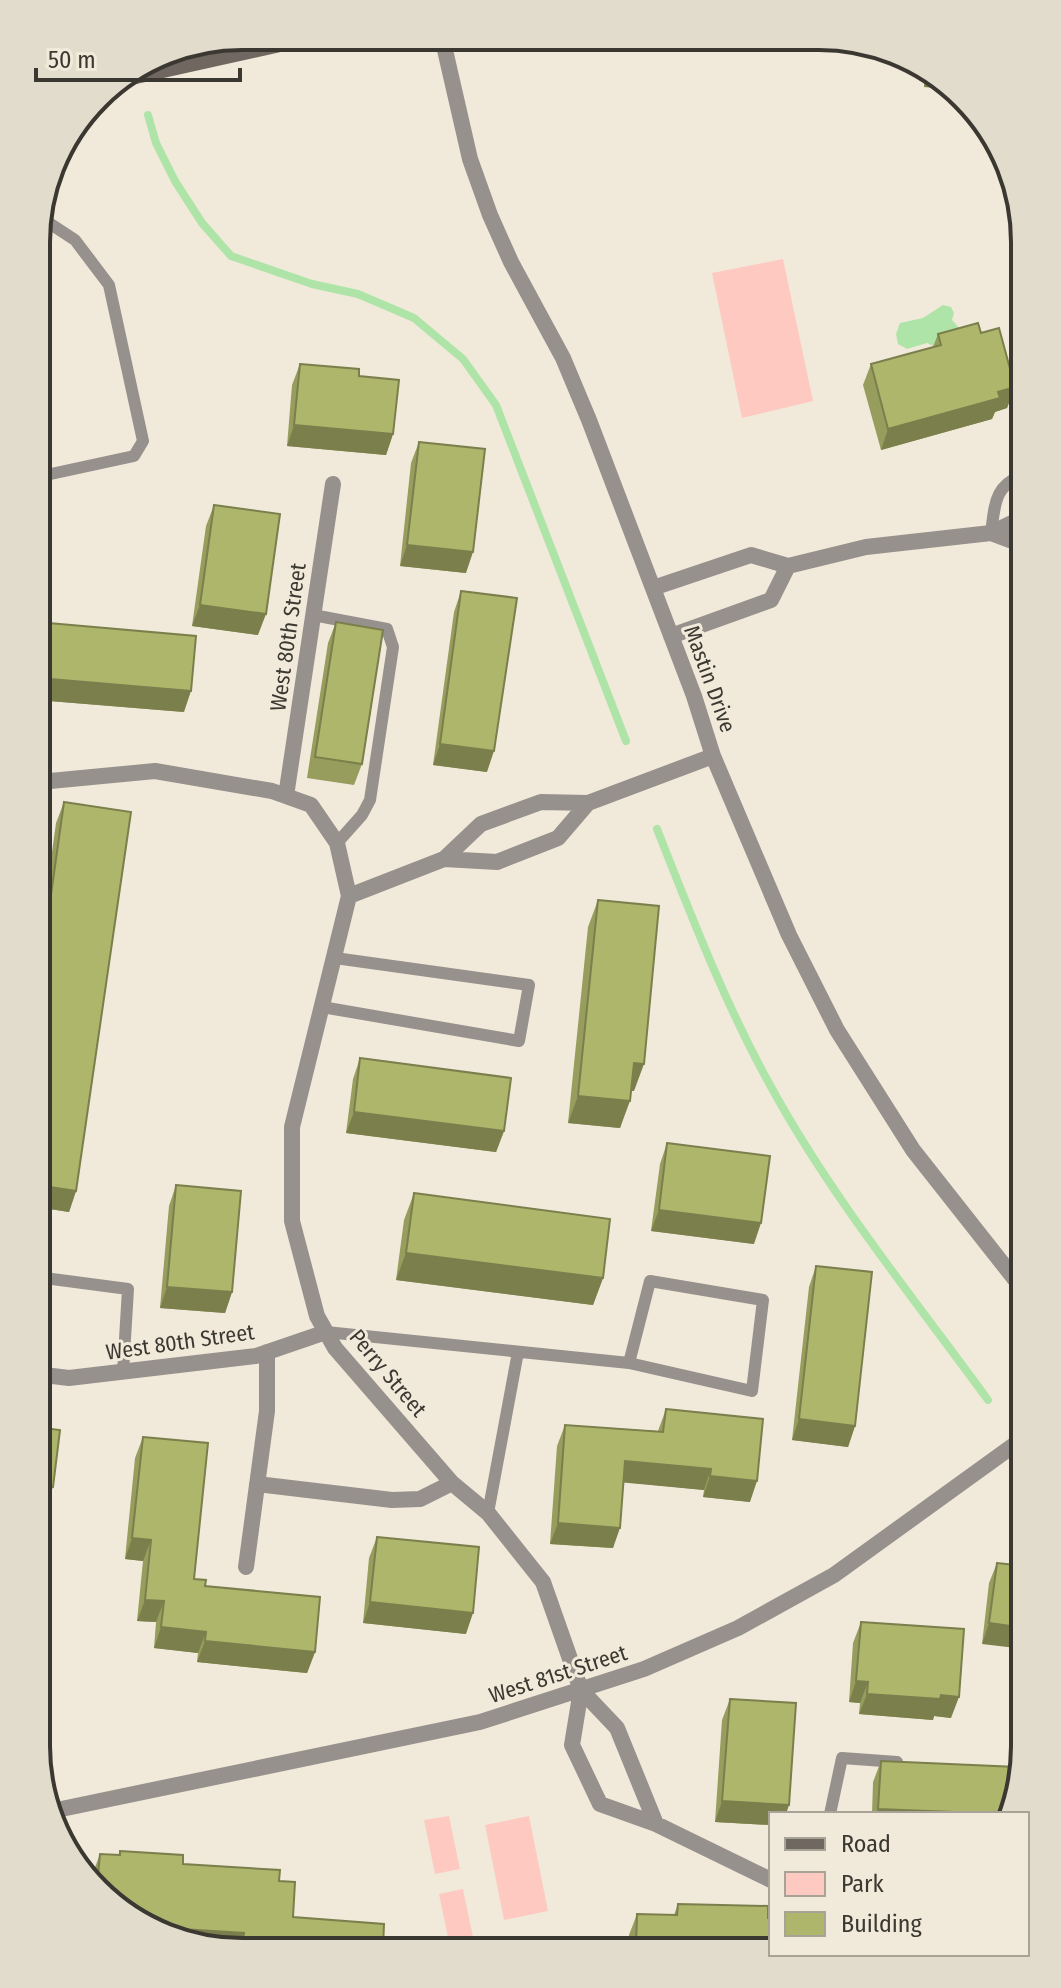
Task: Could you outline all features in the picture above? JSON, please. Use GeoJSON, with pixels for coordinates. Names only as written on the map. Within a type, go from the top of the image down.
{"type":"FeatureCollection","features":[{"type":"Feature","properties":{"kind":"street"},"geometry":{"type":"LineString","coordinates":[[153,72],[253,50]]}},
{"type":"Feature","properties":{"kind":"street","name":"Mastin Drive"},"geometry":{"type":"LineString","coordinates":[[445,50],[470,159],[490,215],[511,262],[563,358],[653,588],[713,756],[789,935],[837,1030],[913,1150],[1011,1274]]}},
{"type":"Feature","properties":{"kind":"street","name":"West 80th Street"},"geometry":{"type":"LineString","coordinates":[[286,796],[333,484]]}},
{"type":"Feature","properties":{"kind":"street"},"geometry":{"type":"LineString","coordinates":[[653,588],[751,555],[788,566],[866,547],[991,533],[1011,523]]}},
{"type":"Feature","properties":{"kind":"street"},"geometry":{"type":"LineString","coordinates":[[991,533],[1011,540]]}},
{"type":"Feature","properties":{"kind":"street"},"geometry":{"type":"LineString","coordinates":[[671,636],[771,600],[788,566]]}},
{"type":"Feature","properties":{"kind":"street"},"geometry":{"type":"LineString","coordinates":[[50,781],[155,771],[272,791],[311,805],[337,843],[349,896],[444,859],[481,824],[541,802],[588,803],[713,756]]}},
{"type":"Feature","properties":{"kind":"street"},"geometry":{"type":"LineString","coordinates":[[444,859],[497,862],[558,838],[588,803]]}},
{"type":"Feature","properties":{"kind":"street","name":"Perry Street"},"geometry":{"type":"LineString","coordinates":[[349,896],[292,1127],[292,1221],[317,1316],[335,1348],[452,1483],[488,1513],[543,1582],[581,1690],[617,1728],[656,1824]]}},
{"type":"Feature","properties":{"kind":"street","name":"West 80th Street"},"geometry":{"type":"LineString","coordinates":[[50,1376],[69,1378],[256,1356],[326,1332]]}},
{"type":"Feature","properties":{"kind":"street"},"geometry":{"type":"LineString","coordinates":[[246,1567],[267,1411],[267,1352]]}},
{"type":"Feature","properties":{"kind":"street","name":"West 81st Street"},"geometry":{"type":"LineString","coordinates":[[61,1809],[480,1722],[644,1669],[738,1628],[834,1575],[1011,1447]]}},
{"type":"Feature","properties":{"kind":"street"},"geometry":{"type":"LineString","coordinates":[[257,1484],[392,1500],[420,1499],[452,1483]]}},
{"type":"Feature","properties":{"kind":"street","name":"Perry Street"},"geometry":{"type":"LineString","coordinates":[[581,1690],[572,1745],[600,1804],[656,1824],[769,1879]]}},
{"type":"Feature","properties":{"kind":"lane"},"geometry":{"type":"LineString","coordinates":[[50,474],[134,456],[143,441],[109,285],[75,240],[51,225]]}},
{"type":"Feature","properties":{"kind":"lane"},"geometry":{"type":"LineString","coordinates":[[991,533],[995,504],[1011,479]]}},
{"type":"Feature","properties":{"kind":"lane"},"geometry":{"type":"LineString","coordinates":[[313,615],[387,629],[393,647],[370,800],[362,815],[337,843]]}},
{"type":"Feature","properties":{"kind":"lane"},"geometry":{"type":"LineString","coordinates":[[322,1007],[519,1041],[529,985],[335,958]]}},
{"type":"Feature","properties":{"kind":"lane"},"geometry":{"type":"LineString","coordinates":[[50,1279],[128,1289],[123,1372]]}},
{"type":"Feature","properties":{"kind":"lane"},"geometry":{"type":"LineString","coordinates":[[326,1332],[629,1363],[752,1391],[763,1300],[650,1281],[629,1363]]}},
{"type":"Feature","properties":{"kind":"lane"},"geometry":{"type":"LineString","coordinates":[[488,1513],[518,1352]]}},
{"type":"Feature","properties":{"kind":"lane"},"geometry":{"type":"LineString","coordinates":[[830,1812],[842,1758],[916,1763]]}},
{"type":"Feature","properties":{"kind":"green space"},"geometry":{"type":"Polygon","coordinates":[[[783,259],[813,401],[742,418],[712,273],[783,259]]]}},
{"type":"Feature","properties":{"kind":"green space"},"geometry":{"type":"Polygon","coordinates":[[[449,1816],[460,1869],[435,1874],[424,1820],[449,1816]]]}},
{"type":"Feature","properties":{"kind":"green space"},"geometry":{"type":"Polygon","coordinates":[[[529,1816],[548,1911],[504,1920],[485,1825],[529,1816]]]}},
{"type":"Feature","properties":{"kind":"green space"},"geometry":{"type":"Polygon","coordinates":[[[463,1889],[473,1938],[448,1938],[439,1894],[463,1889]]]}},
{"type":"Feature","properties":{"kind":"shaded area"},"geometry":{"type":"Polygon","coordinates":[[[943,305],[951,307],[954,313],[952,320],[959,328],[936,347],[927,343],[907,349],[898,344],[896,334],[900,323],[923,318],[943,305]]]}},
{"type":"Feature","properties":{"kind":"building"},"geometry":{"type":"Polygon","coordinates":[[[978,323],[981,333],[999,328],[1011,372],[1011,388],[998,392],[1000,398],[888,429],[871,364],[941,345],[938,334],[978,323]]]}},
{"type":"Feature","properties":{"kind":"building"},"geometry":{"type":"Polygon","coordinates":[[[300,364],[359,369],[359,376],[399,380],[393,434],[294,425],[300,364]]]}},
{"type":"Feature","properties":{"kind":"building"},"geometry":{"type":"Polygon","coordinates":[[[419,442],[485,449],[473,552],[407,545],[419,442]]]}},
{"type":"Feature","properties":{"kind":"building"},"geometry":{"type":"Polygon","coordinates":[[[214,505],[280,514],[266,614],[200,605],[214,505]]]}},
{"type":"Feature","properties":{"kind":"building"},"geometry":{"type":"Polygon","coordinates":[[[461,591],[517,598],[494,751],[440,744],[461,591]]]}},
{"type":"Feature","properties":{"kind":"building"},"geometry":{"type":"Polygon","coordinates":[[[336,622],[383,630],[362,764],[315,757],[336,622]]]}},
{"type":"Feature","properties":{"kind":"building"},"geometry":{"type":"Polygon","coordinates":[[[50,623],[196,636],[191,691],[50,679],[50,623]]]}},
{"type":"Feature","properties":{"kind":"building"},"geometry":{"type":"Polygon","coordinates":[[[64,802],[131,812],[76,1191],[50,1187],[50,902],[64,802]]]}},
{"type":"Feature","properties":{"kind":"building"},"geometry":{"type":"Polygon","coordinates":[[[598,900],[659,906],[644,1064],[634,1063],[630,1101],[578,1096],[598,900]]]}},
{"type":"Feature","properties":{"kind":"building"},"geometry":{"type":"Polygon","coordinates":[[[360,1058],[511,1078],[504,1131],[354,1112],[360,1058]]]}},
{"type":"Feature","properties":{"kind":"building"},"geometry":{"type":"Polygon","coordinates":[[[667,1143],[770,1156],[761,1223],[659,1210],[667,1143]]]}},
{"type":"Feature","properties":{"kind":"building"},"geometry":{"type":"Polygon","coordinates":[[[176,1185],[241,1191],[232,1292],[167,1287],[176,1185]]]}},
{"type":"Feature","properties":{"kind":"building"},"geometry":{"type":"Polygon","coordinates":[[[414,1193],[610,1219],[603,1278],[406,1253],[414,1193]]]}},
{"type":"Feature","properties":{"kind":"building"},"geometry":{"type":"Polygon","coordinates":[[[816,1266],[872,1272],[855,1426],[799,1419],[816,1266]]]}},
{"type":"Feature","properties":{"kind":"building"},"geometry":{"type":"Polygon","coordinates":[[[666,1409],[763,1419],[757,1481],[710,1476],[711,1469],[625,1461],[620,1528],[558,1523],[565,1425],[663,1432],[666,1409]]]}},
{"type":"Feature","properties":{"kind":"building"},"geometry":{"type":"Polygon","coordinates":[[[50,1429],[60,1430],[53,1487],[50,1487],[50,1429]]]}},
{"type":"Feature","properties":{"kind":"building"},"geometry":{"type":"Polygon","coordinates":[[[143,1437],[208,1443],[194,1579],[206,1580],[205,1586],[320,1597],[315,1652],[205,1641],[206,1632],[161,1627],[164,1601],[145,1600],[151,1540],[132,1538],[143,1437]]]}},
{"type":"Feature","properties":{"kind":"building"},"geometry":{"type":"Polygon","coordinates":[[[377,1537],[479,1547],[473,1613],[370,1602],[377,1537]]]}},
{"type":"Feature","properties":{"kind":"building"},"geometry":{"type":"Polygon","coordinates":[[[997,1563],[1011,1564],[1011,1626],[989,1623],[997,1563]]]}},
{"type":"Feature","properties":{"kind":"building"},"geometry":{"type":"Polygon","coordinates":[[[861,1622],[964,1629],[959,1697],[941,1695],[940,1699],[867,1694],[868,1682],[856,1681],[861,1622]]]}},
{"type":"Feature","properties":{"kind":"building"},"geometry":{"type":"Polygon","coordinates":[[[730,1699],[796,1703],[789,1805],[722,1801],[730,1699]]]}},
{"type":"Feature","properties":{"kind":"building"},"geometry":{"type":"Polygon","coordinates":[[[881,1761],[1010,1767],[999,1812],[878,1809],[881,1761]]]}},
{"type":"Feature","properties":{"kind":"building"},"geometry":{"type":"Polygon","coordinates":[[[120,1851],[183,1855],[183,1864],[280,1870],[279,1881],[295,1882],[293,1917],[384,1924],[383,1938],[243,1938],[244,1933],[187,1929],[146,1912],[115,1890],[98,1873],[100,1854],[120,1855],[120,1851]]]}},
{"type":"Feature","properties":{"kind":"building"},"geometry":{"type":"Polygon","coordinates":[[[678,1904],[768,1906],[769,1938],[636,1938],[637,1914],[677,1915],[678,1904]]]}},
{"type":"Feature","properties":{"kind":"waterway"},"geometry":{"type":"LineString","coordinates":[[148,115],[156,143],[175,181],[202,223],[231,256],[312,284],[358,294],[414,318],[463,359],[496,405],[626,741]]}},
{"type":"Feature","properties":{"kind":"waterway"},"geometry":{"type":"LineString","coordinates":[[657,829],[723,991],[770,1085],[819,1167],[988,1400]]}}]}
